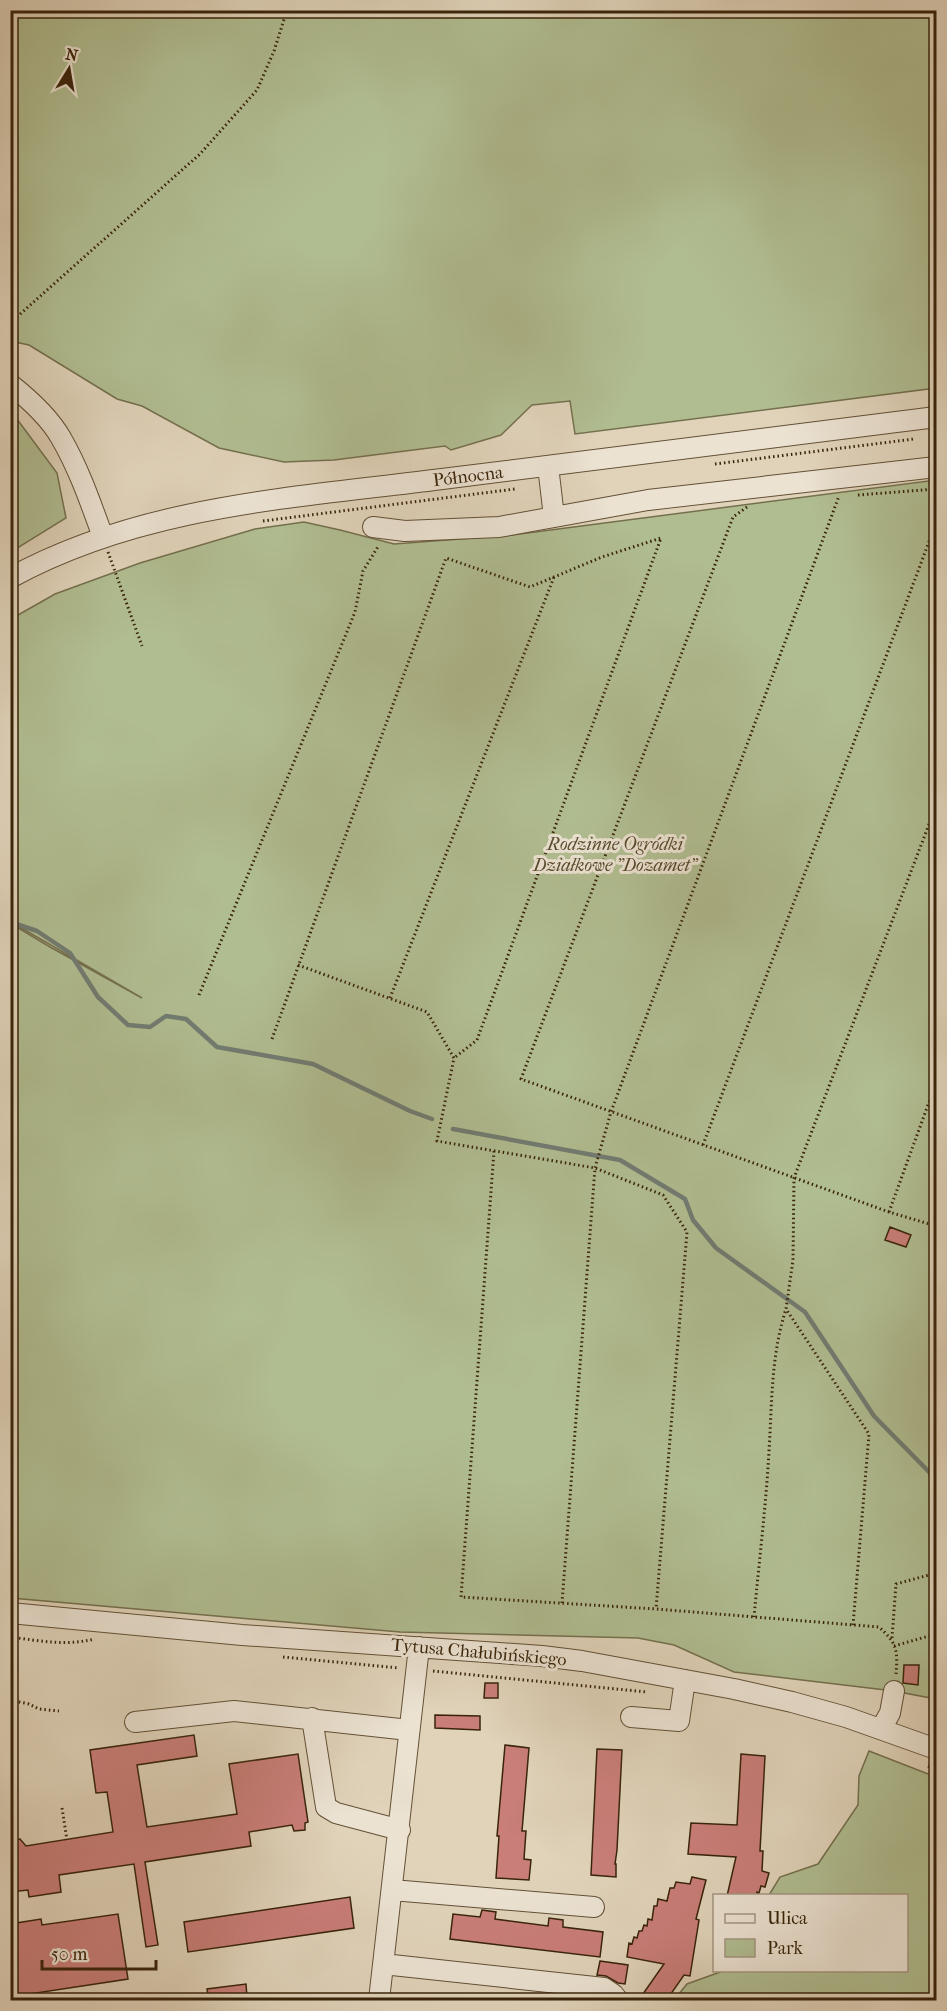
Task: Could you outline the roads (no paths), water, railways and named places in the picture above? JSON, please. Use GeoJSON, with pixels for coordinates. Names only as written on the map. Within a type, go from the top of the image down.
{"type":"FeatureCollection","features":[{"type":"Feature","properties":{"kind":"street"},"geometry":{"type":"LineString","coordinates":[[10,384],[29,399],[61,437],[82,482],[103,537]]}},
{"type":"Feature","properties":{"kind":"street","name":"Północna"},"geometry":{"type":"LineString","coordinates":[[10,578],[103,537],[137,526],[241,503],[936,417]]}},
{"type":"Feature","properties":{"kind":"street"},"geometry":{"type":"LineString","coordinates":[[548,466],[554,517]]}},
{"type":"Feature","properties":{"kind":"street"},"geometry":{"type":"LineString","coordinates":[[382,528],[405,531],[499,527],[648,500],[936,467]]}},
{"type":"Feature","properties":{"kind":"street","name":"Tytusa Chałubińskiego"},"geometry":{"type":"LineString","coordinates":[[10,1613],[242,1635],[552,1657],[684,1687],[801,1704],[881,1729],[931,1757]]}},
{"type":"Feature","properties":{"kind":"street"},"geometry":{"type":"LineString","coordinates":[[379,2001],[419,1647]]}},
{"type":"Feature","properties":{"kind":"street"},"geometry":{"type":"LineString","coordinates":[[631,1717],[679,1720],[684,1687]]}},
{"type":"Feature","properties":{"kind":"street"},"geometry":{"type":"LineString","coordinates":[[881,1729],[890,1713],[894,1691]]}},
{"type":"Feature","properties":{"kind":"street"},"geometry":{"type":"LineString","coordinates":[[135,1722],[234,1711],[312,1718],[366,1731],[409,1730]]}},
{"type":"Feature","properties":{"kind":"street"},"geometry":{"type":"LineString","coordinates":[[312,1718],[326,1806],[336,1813],[400,1830]]}},
{"type":"Feature","properties":{"kind":"street"},"geometry":{"type":"LineString","coordinates":[[393,1890],[594,1906]]}},
{"type":"Feature","properties":{"kind":"street"},"geometry":{"type":"LineString","coordinates":[[383,1964],[604,1988],[618,2001]]}},
{"type":"Feature","properties":{"kind":"waterway"},"geometry":{"type":"LineString","coordinates":[[10,922],[37,931],[70,953],[98,997],[128,1025],[150,1027],[166,1016],[186,1019],[217,1047],[313,1064],[410,1111],[432,1119]]}},
{"type":"Feature","properties":{"kind":"waterway"},"geometry":{"type":"LineString","coordinates":[[453,1129],[620,1160],[685,1199],[693,1220],[716,1248],[805,1312],[874,1416],[936,1479]]}},
{"type":"Feature","properties":{"kind":"park label","name":"Rodzinne Ogródki Działkowe \"Dozamet\""},"geometry":{"type":"Point","coordinates":[615,854]}}]}
